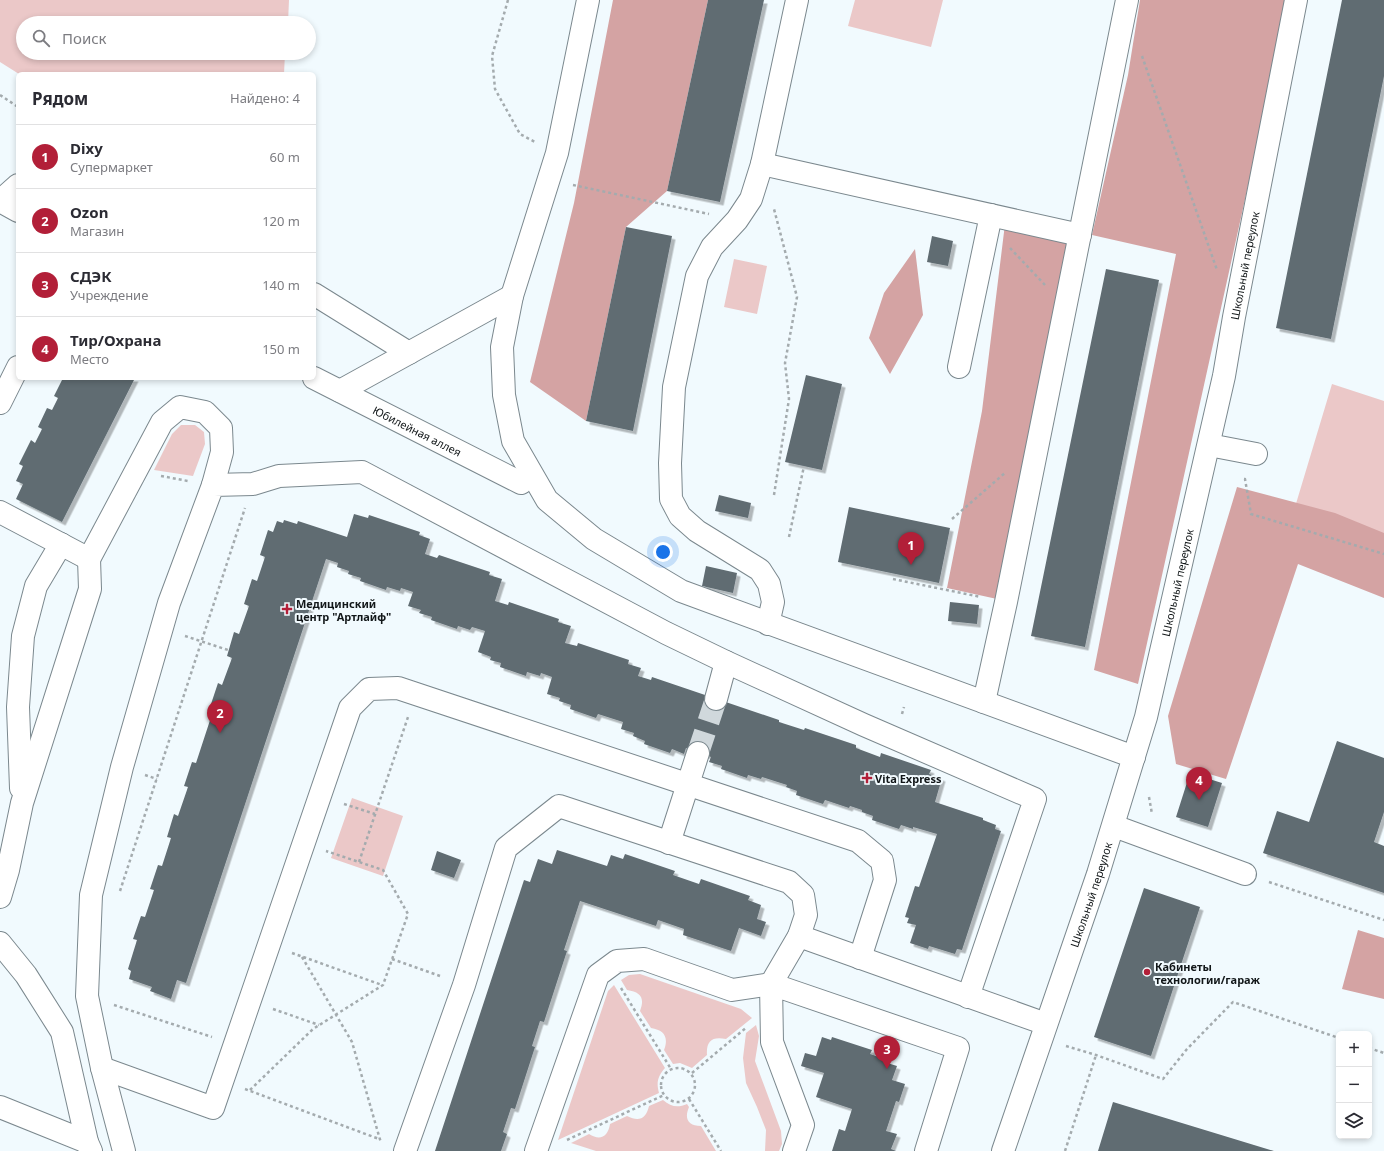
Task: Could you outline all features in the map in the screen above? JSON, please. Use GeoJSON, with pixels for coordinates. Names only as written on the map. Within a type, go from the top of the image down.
{"type":"FeatureCollection","features":[{"type":"Feature","properties":{"kind":"street"},"geometry":{"type":"LineString","coordinates":[[588,0],[557,153],[512,296],[502,347],[504,395],[513,441],[547,500],[594,540],[681,591],[1134,757]]}},
{"type":"Feature","properties":{"kind":"street"},"geometry":{"type":"LineString","coordinates":[[768,624],[773,602],[769,584],[760,570],[697,531],[680,516],[671,499],[670,463],[674,387],[697,276],[712,247],[737,220],[751,199],[762,164],[797,0]]}},
{"type":"Feature","properties":{"kind":"street"},"geometry":{"type":"LineString","coordinates":[[984,702],[1006,602],[1127,0]]}},
{"type":"Feature","properties":{"kind":"street","name":"Школьный переулок"},"geometry":{"type":"LineString","coordinates":[[1003,1151],[1114,826],[1149,704],[1224,376],[1234,317],[1296,0]]}},
{"type":"Feature","properties":{"kind":"street"},"geometry":{"type":"LineString","coordinates":[[762,164],[990,221],[1080,235]]}},
{"type":"Feature","properties":{"kind":"street"},"geometry":{"type":"LineString","coordinates":[[16,187],[0,201],[16,211]]}},
{"type":"Feature","properties":{"kind":"street"},"geometry":{"type":"LineString","coordinates":[[960,367],[990,221]]}},
{"type":"Feature","properties":{"kind":"street"},"geometry":{"type":"LineString","coordinates":[[316,295],[409,353]]}},
{"type":"Feature","properties":{"kind":"street"},"geometry":{"type":"LineString","coordinates":[[340,391],[512,296]]}},
{"type":"Feature","properties":{"kind":"street"},"geometry":{"type":"LineString","coordinates":[[0,403],[16,371]]}},
{"type":"Feature","properties":{"kind":"street","name":"Юбилейная аллея"},"geometry":{"type":"LineString","coordinates":[[316,379],[521,484]]}},
{"type":"Feature","properties":{"kind":"street"},"geometry":{"type":"LineString","coordinates":[[0,897],[8,870],[22,802],[90,589],[89,559],[162,422],[180,408],[205,412],[221,428],[222,452],[213,485],[169,603],[122,767],[91,895],[87,996],[102,1068],[124,1151]]}},
{"type":"Feature","properties":{"kind":"street"},"geometry":{"type":"LineString","coordinates":[[1209,445],[1256,454]]}},
{"type":"Feature","properties":{"kind":"street"},"geometry":{"type":"LineString","coordinates":[[213,485],[254,484],[279,476],[362,472],[726,662],[864,725],[1035,799],[968,997]]}},
{"type":"Feature","properties":{"kind":"street"},"geometry":{"type":"LineString","coordinates":[[0,512],[89,559]]}},
{"type":"Feature","properties":{"kind":"street"},"geometry":{"type":"LineString","coordinates":[[22,802],[18,707],[23,636],[36,586],[61,544]]}},
{"type":"Feature","properties":{"kind":"street"},"geometry":{"type":"LineString","coordinates":[[716,699],[726,662]]}},
{"type":"Feature","properties":{"kind":"street"},"geometry":{"type":"LineString","coordinates":[[102,1068],[213,1108],[350,708],[369,689],[398,688],[858,840],[882,861],[886,880],[860,958]]}},
{"type":"Feature","properties":{"kind":"street"},"geometry":{"type":"LineString","coordinates":[[669,843],[698,753]]}},
{"type":"Feature","properties":{"kind":"street"},"geometry":{"type":"LineString","coordinates":[[405,1151],[464,985],[506,848],[559,806],[790,882],[803,895],[806,915],[799,936],[770,984],[772,1042],[802,1125],[794,1151]]}},
{"type":"Feature","properties":{"kind":"street"},"geometry":{"type":"LineString","coordinates":[[1114,826],[1246,874]]}},
{"type":"Feature","properties":{"kind":"street"},"geometry":{"type":"LineString","coordinates":[[799,936],[968,997],[1044,1031]]}},
{"type":"Feature","properties":{"kind":"street"},"geometry":{"type":"LineString","coordinates":[[0,943],[26,975],[62,1032],[89,1146]]}},
{"type":"Feature","properties":{"kind":"street"},"geometry":{"type":"LineString","coordinates":[[536,1151],[598,975],[617,961],[644,959],[732,990],[770,984],[958,1048],[926,1151]]}},
{"type":"Feature","properties":{"kind":"street"},"geometry":{"type":"LineString","coordinates":[[0,1107],[89,1146]]}},
{"type":"Feature","properties":{"kind":"path"},"geometry":{"type":"LineString","coordinates":[[508,0],[492,56],[495,89],[520,134],[557,153]]}},
{"type":"Feature","properties":{"kind":"path"},"geometry":{"type":"LineString","coordinates":[[1141,53],[1218,271]]}},
{"type":"Feature","properties":{"kind":"path"},"geometry":{"type":"LineString","coordinates":[[0,95],[16,106]]}},
{"type":"Feature","properties":{"kind":"path"},"geometry":{"type":"LineString","coordinates":[[572,184],[737,220]]}},
{"type":"Feature","properties":{"kind":"path"},"geometry":{"type":"LineString","coordinates":[[774,209],[797,297],[784,363],[789,399],[774,495]]}},
{"type":"Feature","properties":{"kind":"path"},"geometry":{"type":"LineString","coordinates":[[990,221],[1047,287],[1068,291]]}},
{"type":"Feature","properties":{"kind":"path"},"geometry":{"type":"LineString","coordinates":[[952,519],[1038,443]]}},
{"type":"Feature","properties":{"kind":"path"},"geometry":{"type":"LineString","coordinates":[[789,537],[804,466]]}},
{"type":"Feature","properties":{"kind":"path"},"geometry":{"type":"LineString","coordinates":[[135,472],[213,485]]}},
{"type":"Feature","properties":{"kind":"path"},"geometry":{"type":"LineString","coordinates":[[1245,479],[1251,514],[1384,554]]}},
{"type":"Feature","properties":{"kind":"path"},"geometry":{"type":"LineString","coordinates":[[118,895],[254,484]]}},
{"type":"Feature","properties":{"kind":"path"},"geometry":{"type":"LineString","coordinates":[[893,579],[1006,602]]}},
{"type":"Feature","properties":{"kind":"path"},"geometry":{"type":"LineString","coordinates":[[162,628],[228,650]]}},
{"type":"Feature","properties":{"kind":"path"},"geometry":{"type":"LineString","coordinates":[[358,862],[416,694]]}},
{"type":"Feature","properties":{"kind":"path"},"geometry":{"type":"LineString","coordinates":[[320,796],[375,814]]}},
{"type":"Feature","properties":{"kind":"path"},"geometry":{"type":"LineString","coordinates":[[250,1090],[319,1025],[383,985],[408,914],[383,870],[304,843]]}},
{"type":"Feature","properties":{"kind":"path"},"geometry":{"type":"LineString","coordinates":[[1246,874],[1384,920]]}},
{"type":"Feature","properties":{"kind":"path"},"geometry":{"type":"LineString","coordinates":[[269,945],[383,985]]}},
{"type":"Feature","properties":{"kind":"path"},"geometry":{"type":"LineString","coordinates":[[302,957],[352,1042],[379,1139],[383,1145]]}},
{"type":"Feature","properties":{"kind":"path"},"geometry":{"type":"LineString","coordinates":[[392,959],[421,969]]}},
{"type":"Feature","properties":{"kind":"path"},"geometry":{"type":"LineString","coordinates":[[608,967],[671,1069]]}},
{"type":"Feature","properties":{"kind":"path"},"geometry":{"type":"LineString","coordinates":[[87,996],[235,1045]]}},
{"type":"Feature","properties":{"kind":"path"},"geometry":{"type":"LineString","coordinates":[[250,1001],[319,1025]]}},
{"type":"Feature","properties":{"kind":"path"},"geometry":{"type":"LineString","coordinates":[[1044,1031],[1096,1055],[1163,1080],[1186,1049],[1233,1002],[1336,1037]]}},
{"type":"Feature","properties":{"kind":"path"},"geometry":{"type":"LineString","coordinates":[[692,1073],[750,1025]]}},
{"type":"Feature","properties":{"kind":"path"},"geometry":{"type":"LineString","coordinates":[[1372,1049],[1384,1053]]}},
{"type":"Feature","properties":{"kind":"path"},"geometry":{"type":"LineString","coordinates":[[1065,1151],[1096,1055]]}},
{"type":"Feature","properties":{"kind":"path"},"geometry":{"type":"LineString","coordinates":[[680,1067],[686,1069],[692,1073],[695,1079],[696,1086],[694,1093],[684,1102],[671,1101],[664,1095],[662,1090],[661,1083],[663,1077],[667,1071],[671,1069],[680,1067]]}},
{"type":"Feature","properties":{"kind":"path"},"geometry":{"type":"LineString","coordinates":[[222,1080],[379,1139]]}},
{"type":"Feature","properties":{"kind":"path"},"geometry":{"type":"LineString","coordinates":[[565,1141],[664,1095]]}},
{"type":"Feature","properties":{"kind":"path"},"geometry":{"type":"LineString","coordinates":[[689,1099],[721,1151]]}},
{"type":"Feature","properties":{"kind":"shaded area"},"geometry":{"type":"Polygon","coordinates":[[[0,0],[289,0],[288,16],[16,16],[16,60],[285,60],[284,72],[16,72],[0,62],[0,0]]]}},
{"type":"Feature","properties":{"kind":"shaded area"},"geometry":{"type":"Polygon","coordinates":[[[613,0],[708,0],[667,191],[626,227],[586,421],[530,382],[574,203],[613,0]]]}},
{"type":"Feature","properties":{"kind":"shaded area"},"geometry":{"type":"Polygon","coordinates":[[[855,0],[943,0],[931,47],[848,26],[855,0]]]}},
{"type":"Feature","properties":{"kind":"shaded area"},"geometry":{"type":"Polygon","coordinates":[[[1140,0],[1289,0],[1138,684],[1094,670],[1176,254],[1092,235],[1128,75],[1140,0]]]}},
{"type":"Feature","properties":{"kind":"shaded area"},"geometry":{"type":"Polygon","coordinates":[[[1005,224],[1068,237],[997,599],[947,588],[982,411],[1005,224]]]}},
{"type":"Feature","properties":{"kind":"shaded area"},"geometry":{"type":"Polygon","coordinates":[[[915,249],[923,315],[890,374],[869,338],[884,293],[915,249]]]}},
{"type":"Feature","properties":{"kind":"shaded area"},"geometry":{"type":"Polygon","coordinates":[[[734,259],[767,266],[757,314],[724,307],[734,259]]]}},
{"type":"Feature","properties":{"kind":"shaded area"},"geometry":{"type":"Polygon","coordinates":[[[1332,384],[1384,401],[1384,535],[1295,507],[1332,384]]]}},
{"type":"Feature","properties":{"kind":"shaded area"},"geometry":{"type":"Polygon","coordinates":[[[181,425],[195,425],[204,432],[205,444],[193,476],[154,470],[172,434],[181,425]]]}},
{"type":"Feature","properties":{"kind":"shaded area"},"geometry":{"type":"Polygon","coordinates":[[[1237,487],[1335,513],[1384,533],[1384,598],[1298,564],[1226,779],[1176,764],[1168,716],[1237,487]]]}},
{"type":"Feature","properties":{"kind":"shaded area"},"geometry":{"type":"Polygon","coordinates":[[[352,798],[403,816],[383,876],[331,858],[352,798]]]}},
{"type":"Feature","properties":{"kind":"shaded area"},"geometry":{"type":"Polygon","coordinates":[[[1358,930],[1384,938],[1384,999],[1342,989],[1358,930]]]}},
{"type":"Feature","properties":{"kind":"shaded area"},"geometry":{"type":"Polygon","coordinates":[[[640,974],[741,1009],[752,1018],[726,1039],[717,1038],[711,1041],[708,1046],[707,1055],[692,1068],[680,1063],[673,1064],[664,1050],[666,1038],[659,1030],[651,1028],[640,1011],[642,1003],[641,996],[636,992],[627,990],[621,980],[629,975],[640,974]]]}},
{"type":"Feature","properties":{"kind":"shaded area"},"geometry":{"type":"Polygon","coordinates":[[[614,985],[665,1068],[658,1079],[659,1093],[558,1140],[608,991],[614,985]]]}},
{"type":"Feature","properties":{"kind":"shaded area"},"geometry":{"type":"Polygon","coordinates":[[[756,1025],[759,1036],[755,1061],[781,1131],[782,1144],[779,1151],[765,1151],[766,1130],[746,1083],[743,1058],[746,1033],[756,1025]]]}},
{"type":"Feature","properties":{"kind":"shaded area"},"geometry":{"type":"Polygon","coordinates":[[[663,1100],[675,1106],[687,1104],[689,1107],[687,1115],[688,1121],[693,1125],[701,1126],[716,1151],[596,1151],[571,1143],[589,1134],[597,1137],[603,1136],[607,1132],[610,1124],[627,1116],[635,1119],[641,1118],[646,1114],[649,1106],[663,1100]]]}},
{"type":"Feature","properties":{"kind":"building"},"geometry":{"type":"Polygon","coordinates":[[[708,0],[764,0],[720,202],[667,191],[708,0]]]}},
{"type":"Feature","properties":{"kind":"building"},"geometry":{"type":"Polygon","coordinates":[[[1342,0],[1384,0],[1384,76],[1331,339],[1276,328],[1342,0]]]}},
{"type":"Feature","properties":{"kind":"building"},"geometry":{"type":"Polygon","coordinates":[[[626,227],[672,236],[633,431],[586,421],[626,227]]]}},
{"type":"Feature","properties":{"kind":"building"},"geometry":{"type":"Polygon","coordinates":[[[932,236],[953,241],[948,266],[927,262],[932,236]]]}},
{"type":"Feature","properties":{"kind":"building"},"geometry":{"type":"Polygon","coordinates":[[[1106,269],[1159,280],[1085,647],[1031,636],[1106,269]]]}},
{"type":"Feature","properties":{"kind":"building"},"geometry":{"type":"Polygon","coordinates":[[[806,375],[842,384],[822,470],[785,462],[806,375]]]}},
{"type":"Feature","properties":{"kind":"building"},"geometry":{"type":"Polygon","coordinates":[[[62,380],[134,380],[62,522],[16,499],[23,484],[16,481],[23,466],[19,464],[31,440],[35,443],[42,429],[38,427],[47,408],[52,410],[58,398],[54,396],[62,380]]]}},
{"type":"Feature","properties":{"kind":"building"},"geometry":{"type":"Polygon","coordinates":[[[719,495],[751,503],[748,518],[715,511],[719,495]]]}},
{"type":"Feature","properties":{"kind":"building"},"geometry":{"type":"Polygon","coordinates":[[[849,507],[950,528],[939,583],[838,562],[849,507]]]}},
{"type":"Feature","properties":{"kind":"building"},"geometry":{"type":"Polygon","coordinates":[[[354,514],[368,518],[369,515],[420,532],[419,535],[430,539],[425,554],[437,558],[439,555],[490,572],[489,575],[502,579],[495,601],[508,605],[509,602],[559,619],[558,622],[571,626],[565,643],[577,646],[578,643],[629,660],[628,664],[641,668],[638,676],[651,680],[652,677],[779,720],[779,722],[804,730],[805,728],[856,745],[856,748],[880,757],[881,753],[931,770],[929,774],[942,778],[935,802],[983,818],[983,820],[996,825],[995,829],[1001,831],[962,950],[957,949],[955,954],[929,946],[928,949],[910,943],[916,925],[907,923],[909,918],[905,917],[915,886],[919,887],[937,834],[901,825],[899,829],[872,820],[873,816],[850,806],[849,808],[825,800],[823,804],[796,795],[797,791],[786,787],[787,785],[762,777],[761,779],[748,775],[747,778],[721,769],[722,766],[709,762],[711,757],[686,748],[684,754],[672,749],[670,753],[644,744],[645,741],[633,736],[634,733],[621,729],[623,722],[598,714],[596,718],[570,709],[571,705],[559,701],[560,698],[547,694],[552,677],[541,673],[540,676],[527,672],[526,676],[500,667],[501,663],[490,660],[491,657],[478,652],[485,631],[472,627],[470,630],[458,626],[457,629],[431,620],[432,617],[419,613],[421,610],[408,606],[413,592],[401,588],[400,591],[387,587],[386,590],[360,581],[361,578],[348,574],[349,571],[337,567],[338,563],[326,559],[186,983],[177,980],[171,999],[150,991],[152,987],[129,979],[131,971],[128,969],[137,940],[133,939],[141,916],[145,917],[154,890],[150,889],[158,865],[162,866],[171,838],[167,837],[174,814],[178,816],[188,787],[184,786],[192,762],[196,763],[214,708],[210,707],[218,683],[222,685],[232,658],[227,656],[234,632],[239,634],[249,606],[244,604],[252,579],[257,581],[265,557],[260,555],[268,530],[273,532],[277,521],[283,523],[284,520],[297,524],[298,521],[347,537],[354,514]]]}},
{"type":"Feature","properties":{"kind":"building"},"geometry":{"type":"Polygon","coordinates":[[[706,566],[737,573],[733,593],[702,586],[706,566]]]}},
{"type":"Feature","properties":{"kind":"building"},"geometry":{"type":"Polygon","coordinates":[[[950,602],[979,605],[977,624],[948,621],[950,602]]]}},
{"type":"Feature","properties":{"kind":"building"},"geometry":{"type":"Polygon","coordinates":[[[1337,741],[1384,758],[1384,812],[1374,842],[1384,846],[1384,893],[1263,853],[1277,811],[1309,822],[1337,741]]]}},
{"type":"Feature","properties":{"kind":"building"},"geometry":{"type":"Polygon","coordinates":[[[1190,773],[1222,783],[1208,827],[1176,817],[1190,773]]]}},
{"type":"Feature","properties":{"kind":"building"},"geometry":{"type":"Polygon","coordinates":[[[557,850],[607,866],[611,855],[623,859],[625,854],[675,871],[673,875],[699,884],[701,879],[750,896],[748,900],[761,905],[757,919],[766,922],[761,936],[739,928],[731,951],[683,935],[684,929],[658,920],[656,926],[580,901],[564,950],[567,951],[544,1022],[540,1021],[532,1046],[535,1047],[515,1109],[511,1108],[503,1132],[507,1134],[501,1151],[435,1151],[524,880],[530,882],[538,859],[552,864],[557,850]]]}},
{"type":"Feature","properties":{"kind":"building"},"geometry":{"type":"Polygon","coordinates":[[[437,851],[461,860],[454,878],[431,870],[437,851]]]}},
{"type":"Feature","properties":{"kind":"building","name":"Кабинеты технологии/гараж"},"geometry":{"type":"Polygon","coordinates":[[[1144,888],[1200,907],[1151,1056],[1094,1037],[1144,888]]]}},
{"type":"Feature","properties":{"kind":"building"},"geometry":{"type":"Polygon","coordinates":[[[822,1037],[831,1040],[832,1037],[872,1050],[870,1054],[885,1059],[884,1062],[897,1066],[892,1080],[905,1084],[899,1102],[896,1101],[886,1131],[897,1134],[891,1149],[896,1151],[832,1151],[839,1129],[845,1131],[852,1109],[816,1097],[824,1073],[801,1066],[805,1053],[816,1056],[822,1037]]]}},
{"type":"Feature","properties":{"kind":"building"},"geometry":{"type":"Polygon","coordinates":[[[1113,1102],[1274,1151],[1098,1151],[1113,1102]]]}},
{"type":"Feature","properties":{"kind":"tunnel"},"geometry":{"type":"LineString","coordinates":[[698,753],[716,699]]}},
{"type":"Feature","properties":{"kind":"place","name":"Dixy"},"geometry":{"type":"Point","coordinates":[911,565]}},
{"type":"Feature","properties":{"kind":"place","name":"Медицинский центр \"Артлайф\""},"geometry":{"type":"Point","coordinates":[287,609]}},
{"type":"Feature","properties":{"kind":"place","name":"Ozon"},"geometry":{"type":"Point","coordinates":[220,733]}},
{"type":"Feature","properties":{"kind":"place","name":"Vita Express"},"geometry":{"type":"Point","coordinates":[867,778]}},
{"type":"Feature","properties":{"kind":"place","name":"Тир/Охрана"},"geometry":{"type":"Point","coordinates":[1199,800]}},
{"type":"Feature","properties":{"kind":"place","name":"Кабинеты технологии/гараж"},"geometry":{"type":"Point","coordinates":[1147,972]}},
{"type":"Feature","properties":{"kind":"place","name":"СДЭК"},"geometry":{"type":"Point","coordinates":[887,1069]}}]}
